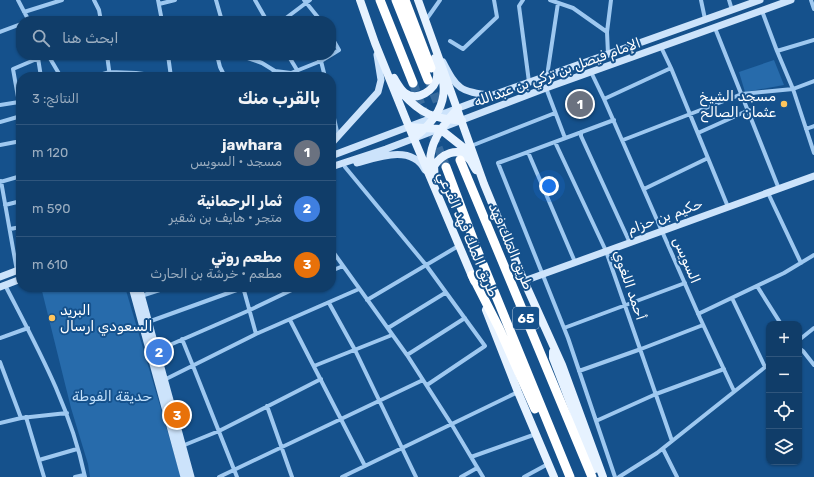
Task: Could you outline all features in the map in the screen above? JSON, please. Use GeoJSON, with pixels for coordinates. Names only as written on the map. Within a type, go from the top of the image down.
{"type":"FeatureCollection","features":[{"type":"Feature","properties":{"kind":"highway"},"geometry":{"type":"LineString","coordinates":[[380,0],[413,83]]}},
{"type":"Feature","properties":{"kind":"highway"},"geometry":{"type":"LineString","coordinates":[[396,0],[428,80]]}},
{"type":"Feature","properties":{"kind":"highway"},"geometry":{"type":"LineString","coordinates":[[405,0],[431,68]]}},
{"type":"Feature","properties":{"kind":"highway","name":"طريق الملك فهد"},"geometry":{"type":"LineString","coordinates":[[460,160],[592,477]]}},
{"type":"Feature","properties":{"kind":"highway","name":"65"},"geometry":{"type":"LineString","coordinates":[[446,167],[478,252],[570,477]]}},
{"type":"Feature","properties":{"kind":"highway"},"geometry":{"type":"LineString","coordinates":[[472,275],[499,328],[554,452],[562,460]]}},
{"type":"Feature","properties":{"kind":"main road","name":"طريق الملك فهد الفرعي"},"geometry":{"type":"LineString","coordinates":[[360,0],[375,43],[409,127],[460,245],[518,392],[554,477]]}},
{"type":"Feature","properties":{"kind":"main road"},"geometry":{"type":"LineString","coordinates":[[414,138],[436,117],[443,94],[444,83],[426,20],[418,0]]}},
{"type":"Feature","properties":{"kind":"main road","name":"الإمام فيصل بن تركي بن عبدالله"},"geometry":{"type":"LineString","coordinates":[[336,154],[493,95],[759,0]]}},
{"type":"Feature","properties":{"kind":"main road","name":"الإمام فيصل بن تركي بن عبدالله"},"geometry":{"type":"LineString","coordinates":[[336,165],[386,149],[546,88],[791,0]]}},
{"type":"Feature","properties":{"kind":"main road"},"geometry":{"type":"LineString","coordinates":[[336,138],[378,92],[381,80],[375,43]]}},
{"type":"Feature","properties":{"kind":"main road"},"geometry":{"type":"LineString","coordinates":[[384,63],[405,93],[413,96],[422,94],[431,89],[436,83],[437,75],[433,43]]}},
{"type":"Feature","properties":{"kind":"main road"},"geometry":{"type":"LineString","coordinates":[[433,43],[453,81],[458,86],[466,91],[476,94],[493,95]]}},
{"type":"Feature","properties":{"kind":"main road"},"geometry":{"type":"LineString","coordinates":[[433,43],[458,108],[484,184]]}},
{"type":"Feature","properties":{"kind":"main road"},"geometry":{"type":"LineString","coordinates":[[384,63],[399,90],[413,105],[426,114],[447,120],[462,121]]}},
{"type":"Feature","properties":{"kind":"main road"},"geometry":{"type":"LineString","coordinates":[[439,198],[431,171],[430,156],[440,129],[458,108]]}},
{"type":"Feature","properties":{"kind":"main road"},"geometry":{"type":"LineString","coordinates":[[409,127],[440,129],[469,152],[484,184],[524,281],[562,365],[603,477]]}},
{"type":"Feature","properties":{"kind":"main road"},"geometry":{"type":"LineString","coordinates":[[439,198],[434,166],[440,158],[447,154],[454,152],[466,156],[484,184]]}},
{"type":"Feature","properties":{"kind":"main road"},"geometry":{"type":"LineString","coordinates":[[336,167],[345,167],[382,156],[397,154],[407,156],[416,159],[423,167],[439,198]]}},
{"type":"Feature","properties":{"kind":"main road","name":"حكيم بن حزام"},"geometry":{"type":"LineString","coordinates":[[524,281],[814,176]]}},
{"type":"Feature","properties":{"kind":"main road"},"geometry":{"type":"LineString","coordinates":[[0,276],[16,271]]}},
{"type":"Feature","properties":{"kind":"main road"},"geometry":{"type":"LineString","coordinates":[[3,286],[16,281]]}},
{"type":"Feature","properties":{"kind":"main road"},"geometry":{"type":"LineString","coordinates":[[134,292],[152,347],[184,477]]}},
{"type":"Feature","properties":{"kind":"main road"},"geometry":{"type":"LineString","coordinates":[[140,292],[148,322],[148,333]]}},
{"type":"Feature","properties":{"kind":"main road"},"geometry":{"type":"LineString","coordinates":[[551,340],[553,358],[598,477]]}},
{"type":"Feature","properties":{"kind":"main road"},"geometry":{"type":"LineString","coordinates":[[152,347],[164,380],[191,477]]}},
{"type":"Feature","properties":{"kind":"street"},"geometry":{"type":"LineString","coordinates":[[18,0],[26,16]]}},
{"type":"Feature","properties":{"kind":"street"},"geometry":{"type":"LineString","coordinates":[[24,12],[62,0]]}},
{"type":"Feature","properties":{"kind":"street"},"geometry":{"type":"LineString","coordinates":[[94,0],[100,16]]}},
{"type":"Feature","properties":{"kind":"street"},"geometry":{"type":"LineString","coordinates":[[161,16],[158,2],[175,0]]}},
{"type":"Feature","properties":{"kind":"street"},"geometry":{"type":"LineString","coordinates":[[216,0],[221,16]]}},
{"type":"Feature","properties":{"kind":"street"},"geometry":{"type":"LineString","coordinates":[[255,0],[264,16]]}},
{"type":"Feature","properties":{"kind":"street"},"geometry":{"type":"LineString","coordinates":[[426,20],[440,0]]}},
{"type":"Feature","properties":{"kind":"street"},"geometry":{"type":"LineString","coordinates":[[450,41],[464,49],[497,16],[494,0]]}},
{"type":"Feature","properties":{"kind":"street"},"geometry":{"type":"LineString","coordinates":[[523,0],[519,6],[529,82]]}},
{"type":"Feature","properties":{"kind":"street"},"geometry":{"type":"LineString","coordinates":[[550,0],[573,8],[607,32]]}},
{"type":"Feature","properties":{"kind":"street"},"geometry":{"type":"LineString","coordinates":[[608,54],[607,32],[611,0]]}},
{"type":"Feature","properties":{"kind":"street"},"geometry":{"type":"LineString","coordinates":[[701,0],[705,19]]}},
{"type":"Feature","properties":{"kind":"street"},"geometry":{"type":"LineString","coordinates":[[729,0],[732,10]]}},
{"type":"Feature","properties":{"kind":"street"},"geometry":{"type":"LineString","coordinates":[[811,0],[814,9]]}},
{"type":"Feature","properties":{"kind":"street"},"geometry":{"type":"LineString","coordinates":[[288,16],[307,1],[318,16]]}},
{"type":"Feature","properties":{"kind":"street"},"geometry":{"type":"LineString","coordinates":[[548,76],[558,3]]}},
{"type":"Feature","properties":{"kind":"street"},"geometry":{"type":"LineString","coordinates":[[762,11],[793,89],[814,153]]}},
{"type":"Feature","properties":{"kind":"street"},"geometry":{"type":"LineString","coordinates":[[0,32],[16,26]]}},
{"type":"Feature","properties":{"kind":"street"},"geometry":{"type":"LineString","coordinates":[[715,28],[749,110],[779,189]]}},
{"type":"Feature","properties":{"kind":"street"},"geometry":{"type":"LineString","coordinates":[[777,51],[814,40]]}},
{"type":"Feature","properties":{"kind":"street"},"geometry":{"type":"LineString","coordinates":[[661,47],[690,113],[728,207]]}},
{"type":"Feature","properties":{"kind":"street"},"geometry":{"type":"LineString","coordinates":[[16,80],[13,69],[33,60]]}},
{"type":"Feature","properties":{"kind":"street"},"geometry":{"type":"LineString","coordinates":[[38,60],[40,72]]}},
{"type":"Feature","properties":{"kind":"street"},"geometry":{"type":"LineString","coordinates":[[50,60],[58,72]]}},
{"type":"Feature","properties":{"kind":"street"},"geometry":{"type":"LineString","coordinates":[[108,60],[110,72]]}},
{"type":"Feature","properties":{"kind":"street"},"geometry":{"type":"LineString","coordinates":[[169,60],[170,72]]}},
{"type":"Feature","properties":{"kind":"street"},"geometry":{"type":"LineString","coordinates":[[218,60],[222,72]]}},
{"type":"Feature","properties":{"kind":"street"},"geometry":{"type":"LineString","coordinates":[[253,60],[262,63],[275,71],[283,72]]}},
{"type":"Feature","properties":{"kind":"street"},"geometry":{"type":"LineString","coordinates":[[291,60],[297,70]]}},
{"type":"Feature","properties":{"kind":"street"},"geometry":{"type":"LineString","coordinates":[[293,72],[322,61],[324,72]]}},
{"type":"Feature","properties":{"kind":"street"},"geometry":{"type":"LineString","coordinates":[[604,99],[671,68]]}},
{"type":"Feature","properties":{"kind":"street","name":"السويس"},"geometry":{"type":"LineString","coordinates":[[591,72],[623,140],[698,314],[734,392]]}},
{"type":"Feature","properties":{"kind":"street"},"geometry":{"type":"LineString","coordinates":[[623,140],[742,94],[793,89],[814,81]]}},
{"type":"Feature","properties":{"kind":"street"},"geometry":{"type":"LineString","coordinates":[[546,88],[566,138]]}},
{"type":"Feature","properties":{"kind":"street"},"geometry":{"type":"LineString","coordinates":[[0,105],[16,102]]}},
{"type":"Feature","properties":{"kind":"street"},"geometry":{"type":"LineString","coordinates":[[698,133],[749,110]]}},
{"type":"Feature","properties":{"kind":"street"},"geometry":{"type":"LineString","coordinates":[[471,146],[555,112]]}},
{"type":"Feature","properties":{"kind":"street"},"geometry":{"type":"LineString","coordinates":[[0,122],[16,117]]}},
{"type":"Feature","properties":{"kind":"street"},"geometry":{"type":"LineString","coordinates":[[614,120],[498,163],[564,328],[615,477]]}},
{"type":"Feature","properties":{"kind":"street"},"geometry":{"type":"LineString","coordinates":[[806,129],[814,126]]}},
{"type":"Feature","properties":{"kind":"street"},"geometry":{"type":"LineString","coordinates":[[336,127],[338,136]]}},
{"type":"Feature","properties":{"kind":"street"},"geometry":{"type":"LineString","coordinates":[[581,132],[581,136],[630,243]]}},
{"type":"Feature","properties":{"kind":"street"},"geometry":{"type":"LineString","coordinates":[[0,145],[16,142]]}},
{"type":"Feature","properties":{"kind":"street","name":"أحمد اللغوي"},"geometry":{"type":"LineString","coordinates":[[555,142],[606,251],[672,441]]}},
{"type":"Feature","properties":{"kind":"street"},"geometry":{"type":"LineString","coordinates":[[528,152],[575,262]]}},
{"type":"Feature","properties":{"kind":"street"},"geometry":{"type":"LineString","coordinates":[[644,188],[708,158]]}},
{"type":"Feature","properties":{"kind":"street"},"geometry":{"type":"LineString","coordinates":[[345,167],[426,265],[485,346],[426,385]]}},
{"type":"Feature","properties":{"kind":"street"},"geometry":{"type":"LineString","coordinates":[[16,177],[0,181],[16,256]]}},
{"type":"Feature","properties":{"kind":"street"},"geometry":{"type":"LineString","coordinates":[[768,193],[801,263]]}},
{"type":"Feature","properties":{"kind":"street"},"geometry":{"type":"LineString","coordinates":[[5,205],[16,202]]}},
{"type":"Feature","properties":{"kind":"street"},"geometry":{"type":"LineString","coordinates":[[10,229],[16,228]]}},
{"type":"Feature","properties":{"kind":"street"},"geometry":{"type":"LineString","coordinates":[[367,300],[460,245]]}},
{"type":"Feature","properties":{"kind":"street"},"geometry":{"type":"LineString","coordinates":[[698,314],[784,273],[814,255]]}},
{"type":"Feature","properties":{"kind":"street"},"geometry":{"type":"LineString","coordinates":[[336,257],[407,355],[483,477]]}},
{"type":"Feature","properties":{"kind":"street"},"geometry":{"type":"LineString","coordinates":[[336,269],[343,266]]}},
{"type":"Feature","properties":{"kind":"street"},"geometry":{"type":"LineString","coordinates":[[564,328],[625,304],[685,283]]}},
{"type":"Feature","properties":{"kind":"street"},"geometry":{"type":"LineString","coordinates":[[3,286],[28,328],[46,364],[67,413],[84,476],[75,477]]}},
{"type":"Feature","properties":{"kind":"street"},"geometry":{"type":"LineString","coordinates":[[756,286],[779,321]]}},
{"type":"Feature","properties":{"kind":"street"},"geometry":{"type":"LineString","coordinates":[[164,380],[256,334],[359,289]]}},
{"type":"Feature","properties":{"kind":"street"},"geometry":{"type":"LineString","coordinates":[[141,296],[153,292]]}},
{"type":"Feature","properties":{"kind":"street"},"geometry":{"type":"LineString","coordinates":[[148,322],[230,292]]}},
{"type":"Feature","properties":{"kind":"street"},"geometry":{"type":"LineString","coordinates":[[245,292],[256,334]]}},
{"type":"Feature","properties":{"kind":"street"},"geometry":{"type":"LineString","coordinates":[[152,347],[182,339],[288,292]]}},
{"type":"Feature","properties":{"kind":"street"},"geometry":{"type":"LineString","coordinates":[[388,328],[445,293]]}},
{"type":"Feature","properties":{"kind":"street"},"geometry":{"type":"LineString","coordinates":[[619,477],[663,449],[765,367],[732,298]]}},
{"type":"Feature","properties":{"kind":"street"},"geometry":{"type":"LineString","coordinates":[[329,303],[355,350],[416,477]]}},
{"type":"Feature","properties":{"kind":"street"},"geometry":{"type":"LineString","coordinates":[[407,355],[465,318]]}},
{"type":"Feature","properties":{"kind":"street"},"geometry":{"type":"LineString","coordinates":[[290,320],[365,466]]}},
{"type":"Feature","properties":{"kind":"street"},"geometry":{"type":"LineString","coordinates":[[579,371],[640,350],[703,325]]}},
{"type":"Feature","properties":{"kind":"street"},"geometry":{"type":"LineString","coordinates":[[0,338],[28,328]]}},
{"type":"Feature","properties":{"kind":"street"},"geometry":{"type":"LineString","coordinates":[[802,338],[814,328]]}},
{"type":"Feature","properties":{"kind":"street"},"geometry":{"type":"LineString","coordinates":[[314,366],[392,335]]}},
{"type":"Feature","properties":{"kind":"street"},"geometry":{"type":"LineString","coordinates":[[182,339],[237,477]]}},
{"type":"Feature","properties":{"kind":"street"},"geometry":{"type":"LineString","coordinates":[[802,350],[814,365]]}},
{"type":"Feature","properties":{"kind":"street"},"geometry":{"type":"LineString","coordinates":[[0,362],[2,376],[21,418]]}},
{"type":"Feature","properties":{"kind":"street"},"geometry":{"type":"LineString","coordinates":[[596,421],[656,394],[724,369]]}},
{"type":"Feature","properties":{"kind":"street"},"geometry":{"type":"LineString","coordinates":[[182,446],[219,431],[320,379]]}},
{"type":"Feature","properties":{"kind":"street"},"geometry":{"type":"LineString","coordinates":[[219,477],[423,380]]}},
{"type":"Feature","properties":{"kind":"street"},"geometry":{"type":"LineString","coordinates":[[342,477],[518,392]]}},
{"type":"Feature","properties":{"kind":"street"},"geometry":{"type":"LineString","coordinates":[[267,406],[292,477]]}},
{"type":"Feature","properties":{"kind":"street"},"geometry":{"type":"LineString","coordinates":[[0,423],[26,417],[67,413]]}},
{"type":"Feature","properties":{"kind":"street"},"geometry":{"type":"LineString","coordinates":[[26,417],[44,477]]}},
{"type":"Feature","properties":{"kind":"street"},"geometry":{"type":"LineString","coordinates":[[471,458],[536,434]]}},
{"type":"Feature","properties":{"kind":"street"},"geometry":{"type":"LineString","coordinates":[[39,460],[77,449]]}},
{"type":"Feature","properties":{"kind":"street"},"geometry":{"type":"LineString","coordinates":[[663,449],[677,477]]}},
{"type":"Feature","properties":{"kind":"street"},"geometry":{"type":"LineString","coordinates":[[524,477],[549,464]]}},
{"type":"Feature","properties":{"kind":"street"},"geometry":{"type":"LineString","coordinates":[[461,477],[477,468]]}},
{"type":"Feature","properties":{"kind":"green space"},"geometry":{"type":"Polygon","coordinates":[[[774,60],[784,85],[745,92],[739,72],[774,60]]]}},
{"type":"Feature","properties":{"kind":"green space","name":"حديقة الفوطة"},"geometry":{"type":"Polygon","coordinates":[[[42,292],[126,292],[181,477],[90,477],[88,464],[71,408],[42,292]]]}},
{"type":"Feature","properties":{"kind":"tunnel"},"geometry":{"type":"LineString","coordinates":[[429,81],[442,114]]}},
{"type":"Feature","properties":{"kind":"tunnel"},"geometry":{"type":"LineString","coordinates":[[413,83],[425,116]]}},
{"type":"Feature","properties":{"kind":"tunnel"},"geometry":{"type":"LineString","coordinates":[[433,135],[446,167]]}},
{"type":"Feature","properties":{"kind":"place","name":"jawhara"},"geometry":{"type":"Point","coordinates":[580,104]}},
{"type":"Feature","properties":{"kind":"place","name":"مسجد الشيخ عثمان الصالح"},"geometry":{"type":"Point","coordinates":[784,104]}},
{"type":"Feature","properties":{"kind":"place","name":"البريد السعودي ارسال"},"geometry":{"type":"Point","coordinates":[52,318]}},
{"type":"Feature","properties":{"kind":"place","name":"ثمار الرحمانية"},"geometry":{"type":"Point","coordinates":[159,352]}},
{"type":"Feature","properties":{"kind":"place","name":"مطعم روتي"},"geometry":{"type":"Point","coordinates":[177,415]}}]}
